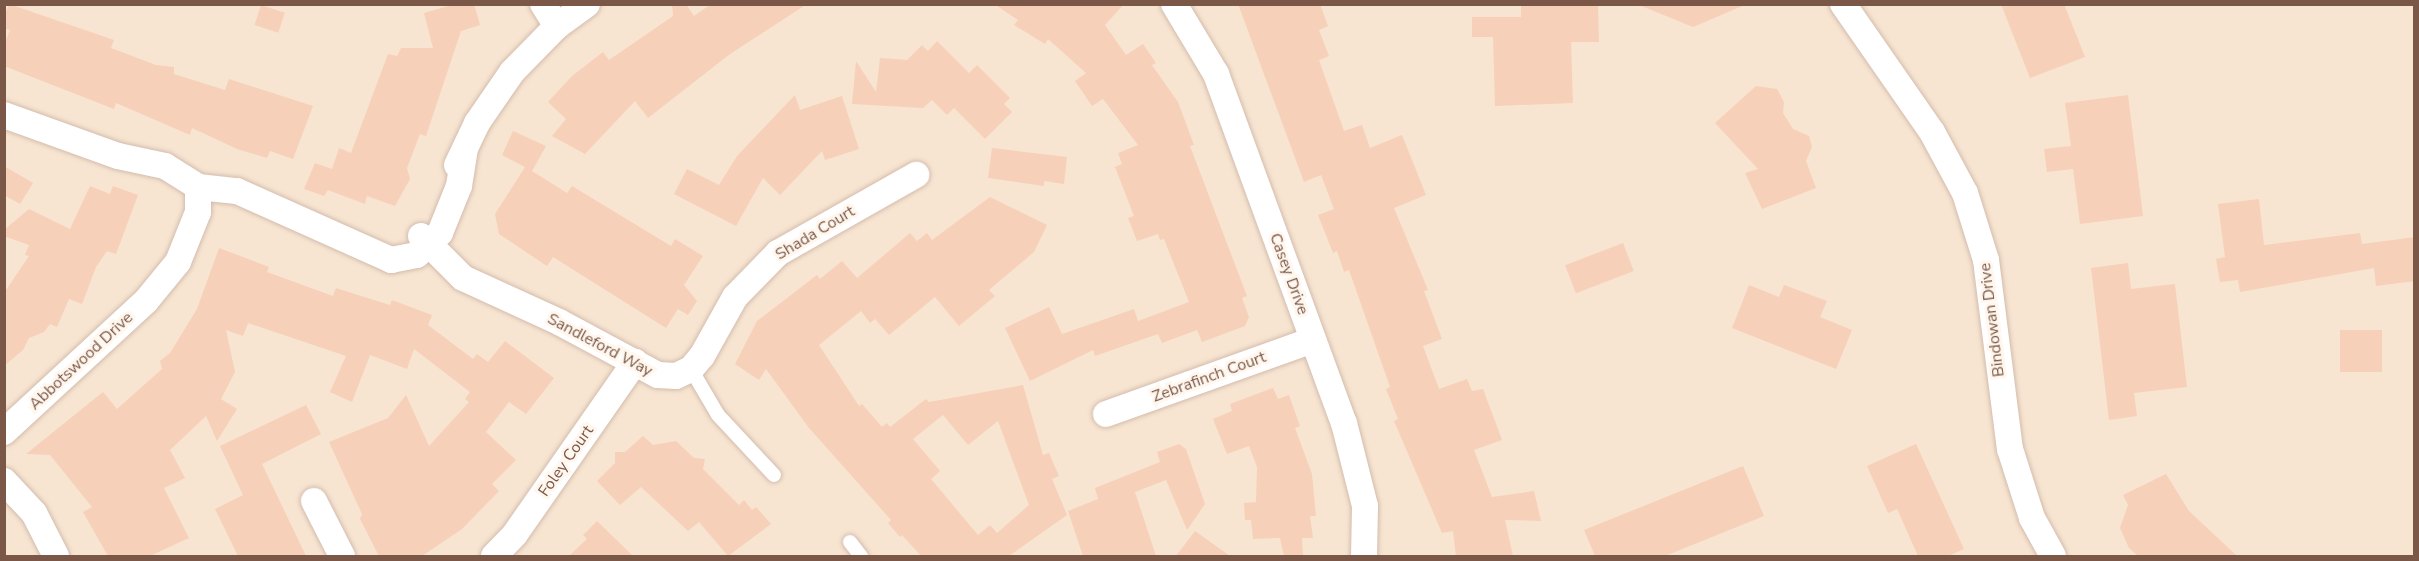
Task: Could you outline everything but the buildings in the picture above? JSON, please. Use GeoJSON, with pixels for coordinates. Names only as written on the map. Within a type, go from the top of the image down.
{"type":"FeatureCollection","features":[{"type":"Feature","properties":{"kind":"street"},"geometry":{"type":"LineString","coordinates":[[543,4],[557,26]]}},
{"type":"Feature","properties":{"kind":"street"},"geometry":{"type":"LineString","coordinates":[[4,115],[118,156],[195,198],[237,191],[288,217],[326,230],[398,246],[426,241],[477,123],[512,72],[557,26],[587,4]]}},
{"type":"Feature","properties":{"kind":"street","name":"Casey Drive"},"geometry":{"type":"LineString","coordinates":[[1174,4],[1216,74],[1344,423],[1365,506],[1364,556]]}},
{"type":"Feature","properties":{"kind":"street","name":"Bindowan Drive"},"geometry":{"type":"LineString","coordinates":[[1843,4],[1932,132],[1965,193],[1986,260],[2010,449],[2032,518],[2053,556]]}},
{"type":"Feature","properties":{"kind":"street","name":"Shada Court"},"geometry":{"type":"LineString","coordinates":[[691,369],[735,297],[778,253],[916,175]]}},
{"type":"Feature","properties":{"kind":"street","name":"Abbotswood Drive"},"geometry":{"type":"LineString","coordinates":[[4,432],[156,289],[195,198]]}},
{"type":"Feature","properties":{"kind":"street","name":"Sandleford Way"},"geometry":{"type":"LineString","coordinates":[[426,241],[464,279],[559,322],[658,375],[676,376],[691,369]]}},
{"type":"Feature","properties":{"kind":"street","name":"Zebrafinch Court"},"geometry":{"type":"LineString","coordinates":[[1106,414],[1313,340]]}},
{"type":"Feature","properties":{"kind":"street","name":"Foley Court"},"geometry":{"type":"LineString","coordinates":[[494,556],[515,534],[635,362]]}},
{"type":"Feature","properties":{"kind":"street"},"geometry":{"type":"LineString","coordinates":[[4,481],[34,513],[56,556]]}},
{"type":"Feature","properties":{"kind":"street"},"geometry":{"type":"LineString","coordinates":[[314,501],[342,556]]}},
{"type":"Feature","properties":{"kind":"lane"},"geometry":{"type":"LineString","coordinates":[[691,369],[718,415],[774,475]]}},
{"type":"Feature","properties":{"kind":"lane"},"geometry":{"type":"LineString","coordinates":[[850,543],[861,556]]}},
{"type":"Feature","properties":{"kind":"shaded area"},"geometry":{"type":"Polygon","coordinates":[[[4,5],[2414,5],[2414,556],[4,556],[4,5]]]}}]}
